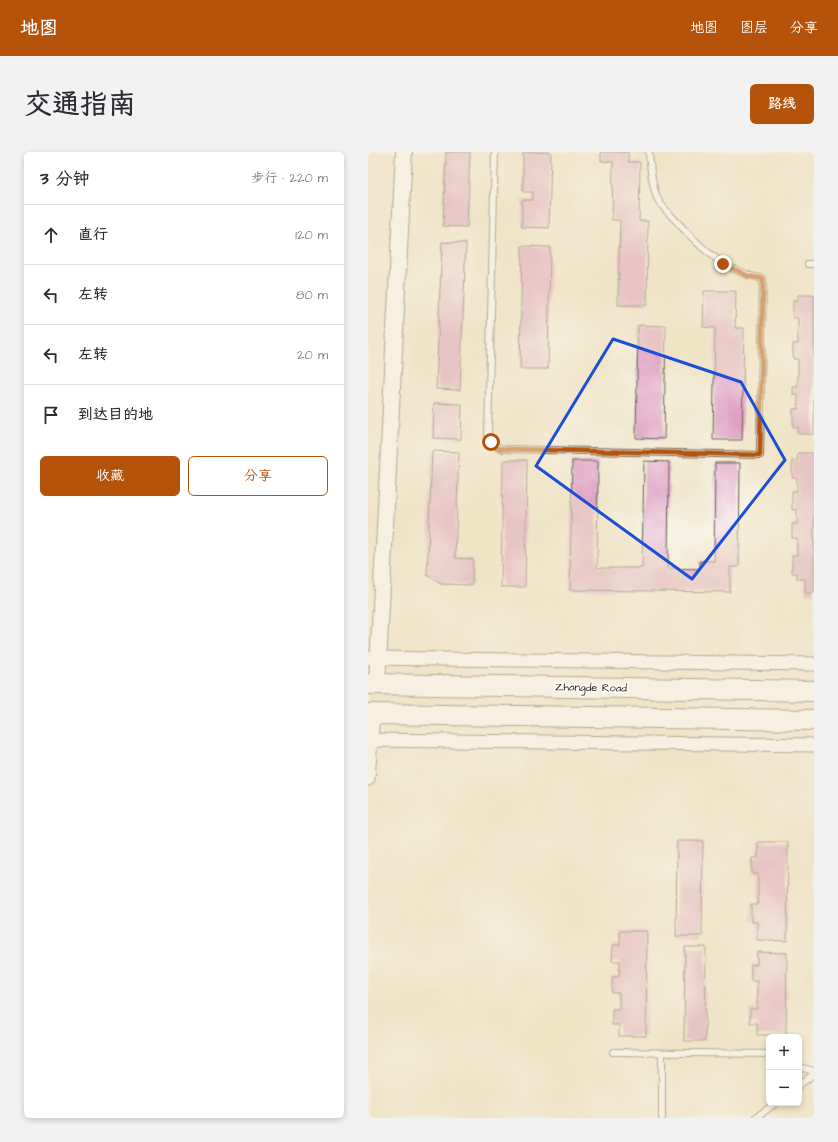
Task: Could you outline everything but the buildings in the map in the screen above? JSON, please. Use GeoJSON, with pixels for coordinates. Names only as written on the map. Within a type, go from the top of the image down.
{"type":"FeatureCollection","features":[{"type":"Feature","properties":{"kind":"main road","name":"Zhangde Road"},"geometry":{"type":"LineString","coordinates":[[373,685],[814,691]]}},
{"type":"Feature","properties":{"kind":"main road"},"geometry":{"type":"LineString","coordinates":[[370,714],[814,720]]}},
{"type":"Feature","properties":{"kind":"street"},"geometry":{"type":"LineString","coordinates":[[373,685],[373,658],[404,152]]}},
{"type":"Feature","properties":{"kind":"street"},"geometry":{"type":"LineString","coordinates":[[373,658],[814,664]]}},
{"type":"Feature","properties":{"kind":"street"},"geometry":{"type":"LineString","coordinates":[[368,779],[370,714]]}},
{"type":"Feature","properties":{"kind":"street"},"geometry":{"type":"LineString","coordinates":[[369,740],[814,745]]}},
{"type":"Feature","properties":{"kind":"lane"},"geometry":{"type":"LineString","coordinates":[[495,152],[488,434],[491,442],[496,448],[760,455],[763,279],[748,276],[723,264],[698,245],[659,202],[652,178],[649,152]]}},
{"type":"Feature","properties":{"kind":"lane"},"geometry":{"type":"LineString","coordinates":[[613,1052],[766,1054]]}},
{"type":"Feature","properties":{"kind":"lane"},"geometry":{"type":"LineString","coordinates":[[662,1053],[662,1118]]}},
{"type":"Feature","properties":{"kind":"lane"},"geometry":{"type":"LineString","coordinates":[[802,1068],[814,1072]]}},
{"type":"Feature","properties":{"kind":"lane"},"geometry":{"type":"LineString","coordinates":[[802,1082],[814,1072]]}},
{"type":"Feature","properties":{"kind":"lane"},"geometry":{"type":"LineString","coordinates":[[755,1118],[772,1106]]}},
{"type":"Feature","properties":{"kind":"highlighted area"},"geometry":{"type":"Polygon","coordinates":[[[613,339],[741,382],[785,460],[692,579],[536,466],[613,339]]]}},
{"type":"Feature","properties":{"kind":"route"},"geometry":{"type":"LineString","coordinates":[[491,442],[496,448],[504,449],[760,455],[763,279],[748,276],[723,264]]}}]}
